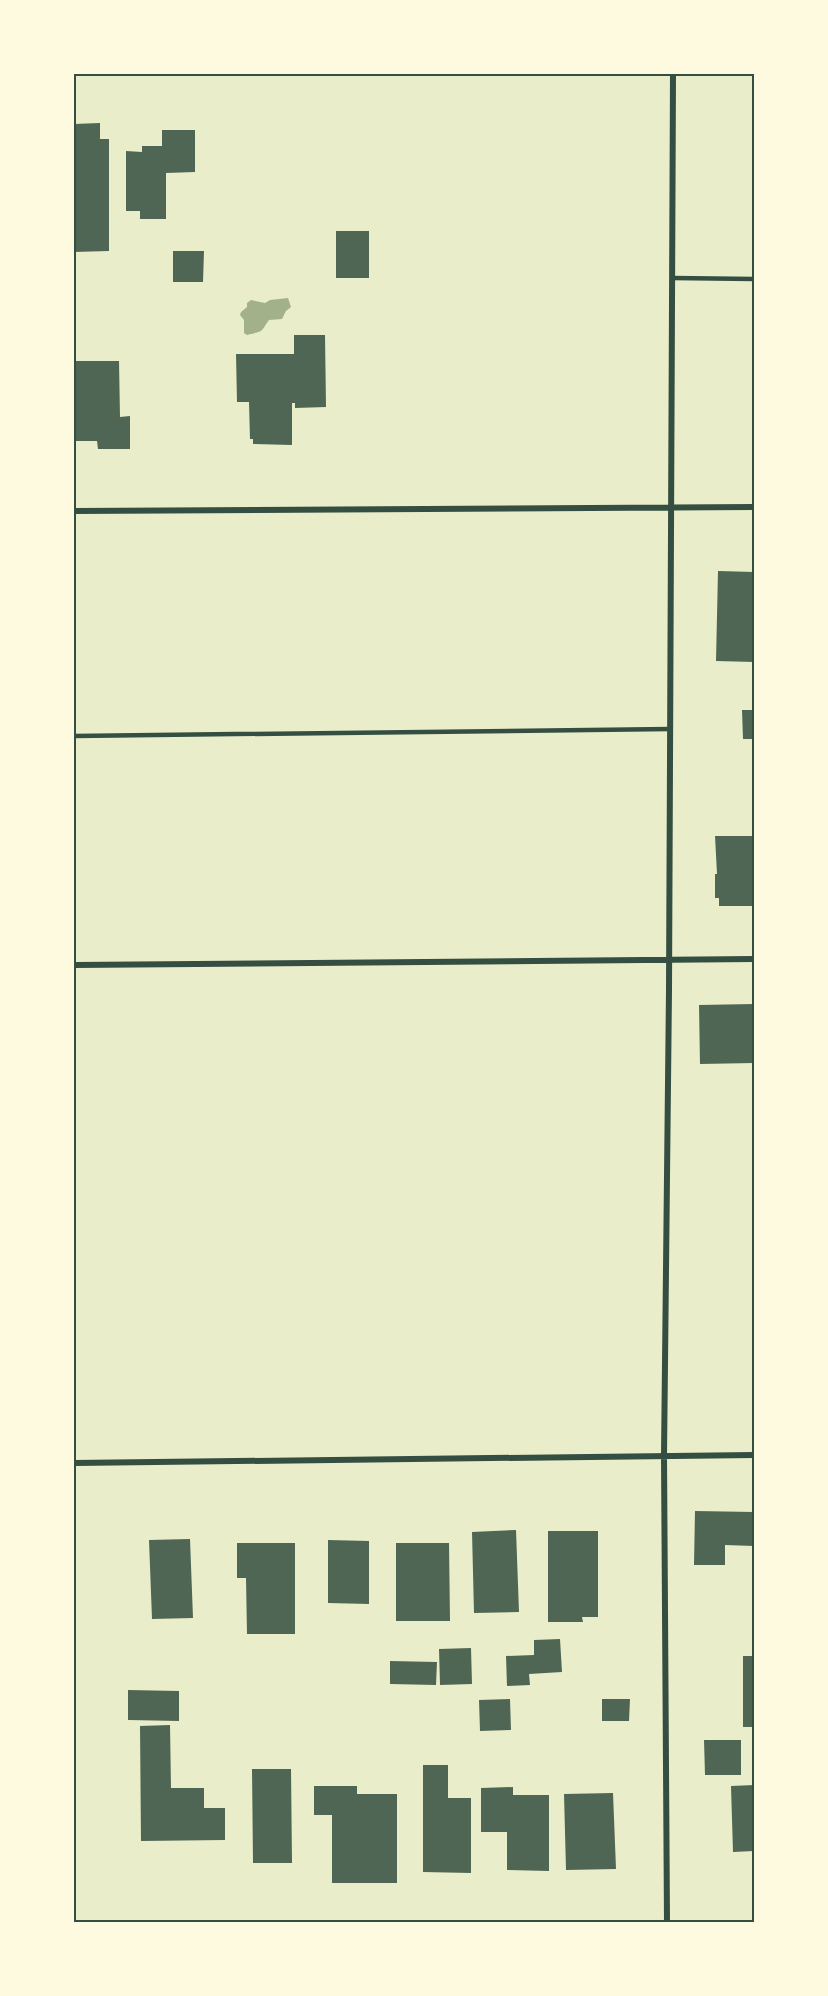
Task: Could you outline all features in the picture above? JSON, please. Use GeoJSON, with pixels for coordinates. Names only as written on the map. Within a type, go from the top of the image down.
{"type":"FeatureCollection","features":[{"type":"Feature","properties":{"kind":"street"},"geometry":{"type":"LineString","coordinates":[[667,1923],[664,1456],[672,507],[673,74]]}},
{"type":"Feature","properties":{"kind":"street"},"geometry":{"type":"LineString","coordinates":[[74,511],[754,507]]}},
{"type":"Feature","properties":{"kind":"street"},"geometry":{"type":"LineString","coordinates":[[74,965],[754,959]]}},
{"type":"Feature","properties":{"kind":"street"},"geometry":{"type":"LineString","coordinates":[[74,1462],[754,1455]]}},
{"type":"Feature","properties":{"kind":"lane"},"geometry":{"type":"LineString","coordinates":[[673,278],[754,279]]}},
{"type":"Feature","properties":{"kind":"lane"},"geometry":{"type":"LineString","coordinates":[[74,736],[670,729]]}},
{"type":"Feature","properties":{"kind":"shaded area"},"geometry":{"type":"Polygon","coordinates":[[[288,298],[291,307],[282,319],[269,320],[259,332],[247,335],[244,333],[244,320],[240,315],[247,307],[247,303],[251,300],[265,303],[270,300],[288,298]]]}},
{"type":"Feature","properties":{"kind":"building"},"geometry":{"type":"Polygon","coordinates":[[[100,123],[100,139],[109,139],[109,251],[74,252],[74,124],[100,123]]]}},
{"type":"Feature","properties":{"kind":"building"},"geometry":{"type":"Polygon","coordinates":[[[162,130],[195,130],[195,172],[166,173],[166,219],[140,219],[140,211],[126,211],[126,151],[142,152],[142,146],[162,146],[162,130]]]}},
{"type":"Feature","properties":{"kind":"building"},"geometry":{"type":"Polygon","coordinates":[[[336,231],[369,231],[369,278],[336,278],[336,231]]]}},
{"type":"Feature","properties":{"kind":"building"},"geometry":{"type":"Polygon","coordinates":[[[173,251],[204,251],[203,282],[173,282],[173,251]]]}},
{"type":"Feature","properties":{"kind":"building"},"geometry":{"type":"Polygon","coordinates":[[[294,335],[325,335],[326,407],[295,408],[295,403],[292,403],[292,445],[253,444],[253,439],[250,439],[249,402],[237,402],[236,354],[294,354],[294,335]]]}},
{"type":"Feature","properties":{"kind":"building"},"geometry":{"type":"Polygon","coordinates":[[[74,361],[119,361],[120,417],[130,416],[130,449],[98,449],[97,441],[74,441],[74,361]]]}},
{"type":"Feature","properties":{"kind":"building"},"geometry":{"type":"Polygon","coordinates":[[[718,571],[754,572],[754,662],[716,661],[718,571]]]}},
{"type":"Feature","properties":{"kind":"building"},"geometry":{"type":"Polygon","coordinates":[[[742,710],[754,710],[754,739],[743,739],[742,710]]]}},
{"type":"Feature","properties":{"kind":"building"},"geometry":{"type":"Polygon","coordinates":[[[715,836],[754,836],[754,906],[719,906],[719,898],[715,898],[715,874],[717,874],[715,836]]]}},
{"type":"Feature","properties":{"kind":"building"},"geometry":{"type":"Polygon","coordinates":[[[754,1004],[754,1063],[700,1064],[699,1005],[754,1004]]]}},
{"type":"Feature","properties":{"kind":"building"},"geometry":{"type":"Polygon","coordinates":[[[695,1511],[754,1512],[754,1546],[725,1545],[725,1565],[694,1565],[695,1511]]]}},
{"type":"Feature","properties":{"kind":"building"},"geometry":{"type":"Polygon","coordinates":[[[516,1530],[519,1612],[474,1613],[472,1532],[516,1530]]]}},
{"type":"Feature","properties":{"kind":"building"},"geometry":{"type":"Polygon","coordinates":[[[548,1531],[598,1531],[598,1617],[582,1617],[583,1622],[548,1622],[548,1531]]]}},
{"type":"Feature","properties":{"kind":"building"},"geometry":{"type":"Polygon","coordinates":[[[190,1539],[193,1618],[152,1619],[149,1540],[190,1539]]]}},
{"type":"Feature","properties":{"kind":"building"},"geometry":{"type":"Polygon","coordinates":[[[328,1540],[369,1541],[369,1604],[328,1603],[328,1540]]]}},
{"type":"Feature","properties":{"kind":"building"},"geometry":{"type":"Polygon","coordinates":[[[237,1543],[295,1543],[295,1634],[247,1634],[246,1578],[237,1578],[237,1543]]]}},
{"type":"Feature","properties":{"kind":"building"},"geometry":{"type":"Polygon","coordinates":[[[396,1543],[449,1543],[450,1621],[396,1621],[396,1543]]]}},
{"type":"Feature","properties":{"kind":"building"},"geometry":{"type":"Polygon","coordinates":[[[560,1639],[562,1672],[529,1674],[530,1685],[507,1686],[506,1656],[534,1655],[534,1640],[560,1639]]]}},
{"type":"Feature","properties":{"kind":"building"},"geometry":{"type":"Polygon","coordinates":[[[471,1648],[472,1684],[440,1685],[439,1649],[471,1648]]]}},
{"type":"Feature","properties":{"kind":"building"},"geometry":{"type":"Polygon","coordinates":[[[743,1656],[754,1656],[754,1727],[743,1727],[743,1656]]]}},
{"type":"Feature","properties":{"kind":"building"},"geometry":{"type":"Polygon","coordinates":[[[390,1661],[437,1662],[436,1685],[390,1684],[390,1661]]]}},
{"type":"Feature","properties":{"kind":"building"},"geometry":{"type":"Polygon","coordinates":[[[128,1690],[179,1691],[179,1721],[128,1720],[128,1690]]]}},
{"type":"Feature","properties":{"kind":"building"},"geometry":{"type":"Polygon","coordinates":[[[510,1699],[511,1730],[480,1731],[479,1700],[510,1699]]]}},
{"type":"Feature","properties":{"kind":"building"},"geometry":{"type":"Polygon","coordinates":[[[602,1699],[630,1699],[629,1721],[602,1721],[602,1699]]]}},
{"type":"Feature","properties":{"kind":"building"},"geometry":{"type":"Polygon","coordinates":[[[170,1725],[171,1788],[204,1788],[204,1808],[225,1808],[225,1840],[141,1841],[140,1726],[170,1725]]]}},
{"type":"Feature","properties":{"kind":"building"},"geometry":{"type":"Polygon","coordinates":[[[704,1740],[741,1740],[741,1775],[705,1775],[704,1740]]]}},
{"type":"Feature","properties":{"kind":"building"},"geometry":{"type":"Polygon","coordinates":[[[423,1765],[448,1765],[448,1798],[471,1798],[471,1873],[423,1872],[423,1765]]]}},
{"type":"Feature","properties":{"kind":"building"},"geometry":{"type":"Polygon","coordinates":[[[252,1769],[291,1769],[292,1863],[253,1863],[252,1769]]]}},
{"type":"Feature","properties":{"kind":"building"},"geometry":{"type":"Polygon","coordinates":[[[754,1785],[754,1851],[733,1852],[731,1786],[754,1785]]]}},
{"type":"Feature","properties":{"kind":"building"},"geometry":{"type":"Polygon","coordinates":[[[314,1786],[357,1786],[357,1794],[397,1794],[397,1883],[332,1883],[332,1815],[314,1815],[314,1786]]]}},
{"type":"Feature","properties":{"kind":"building"},"geometry":{"type":"Polygon","coordinates":[[[513,1787],[513,1795],[549,1795],[549,1871],[507,1870],[507,1832],[481,1832],[481,1788],[513,1787]]]}},
{"type":"Feature","properties":{"kind":"building"},"geometry":{"type":"Polygon","coordinates":[[[613,1793],[616,1869],[566,1870],[564,1794],[613,1793]]]}}]}
